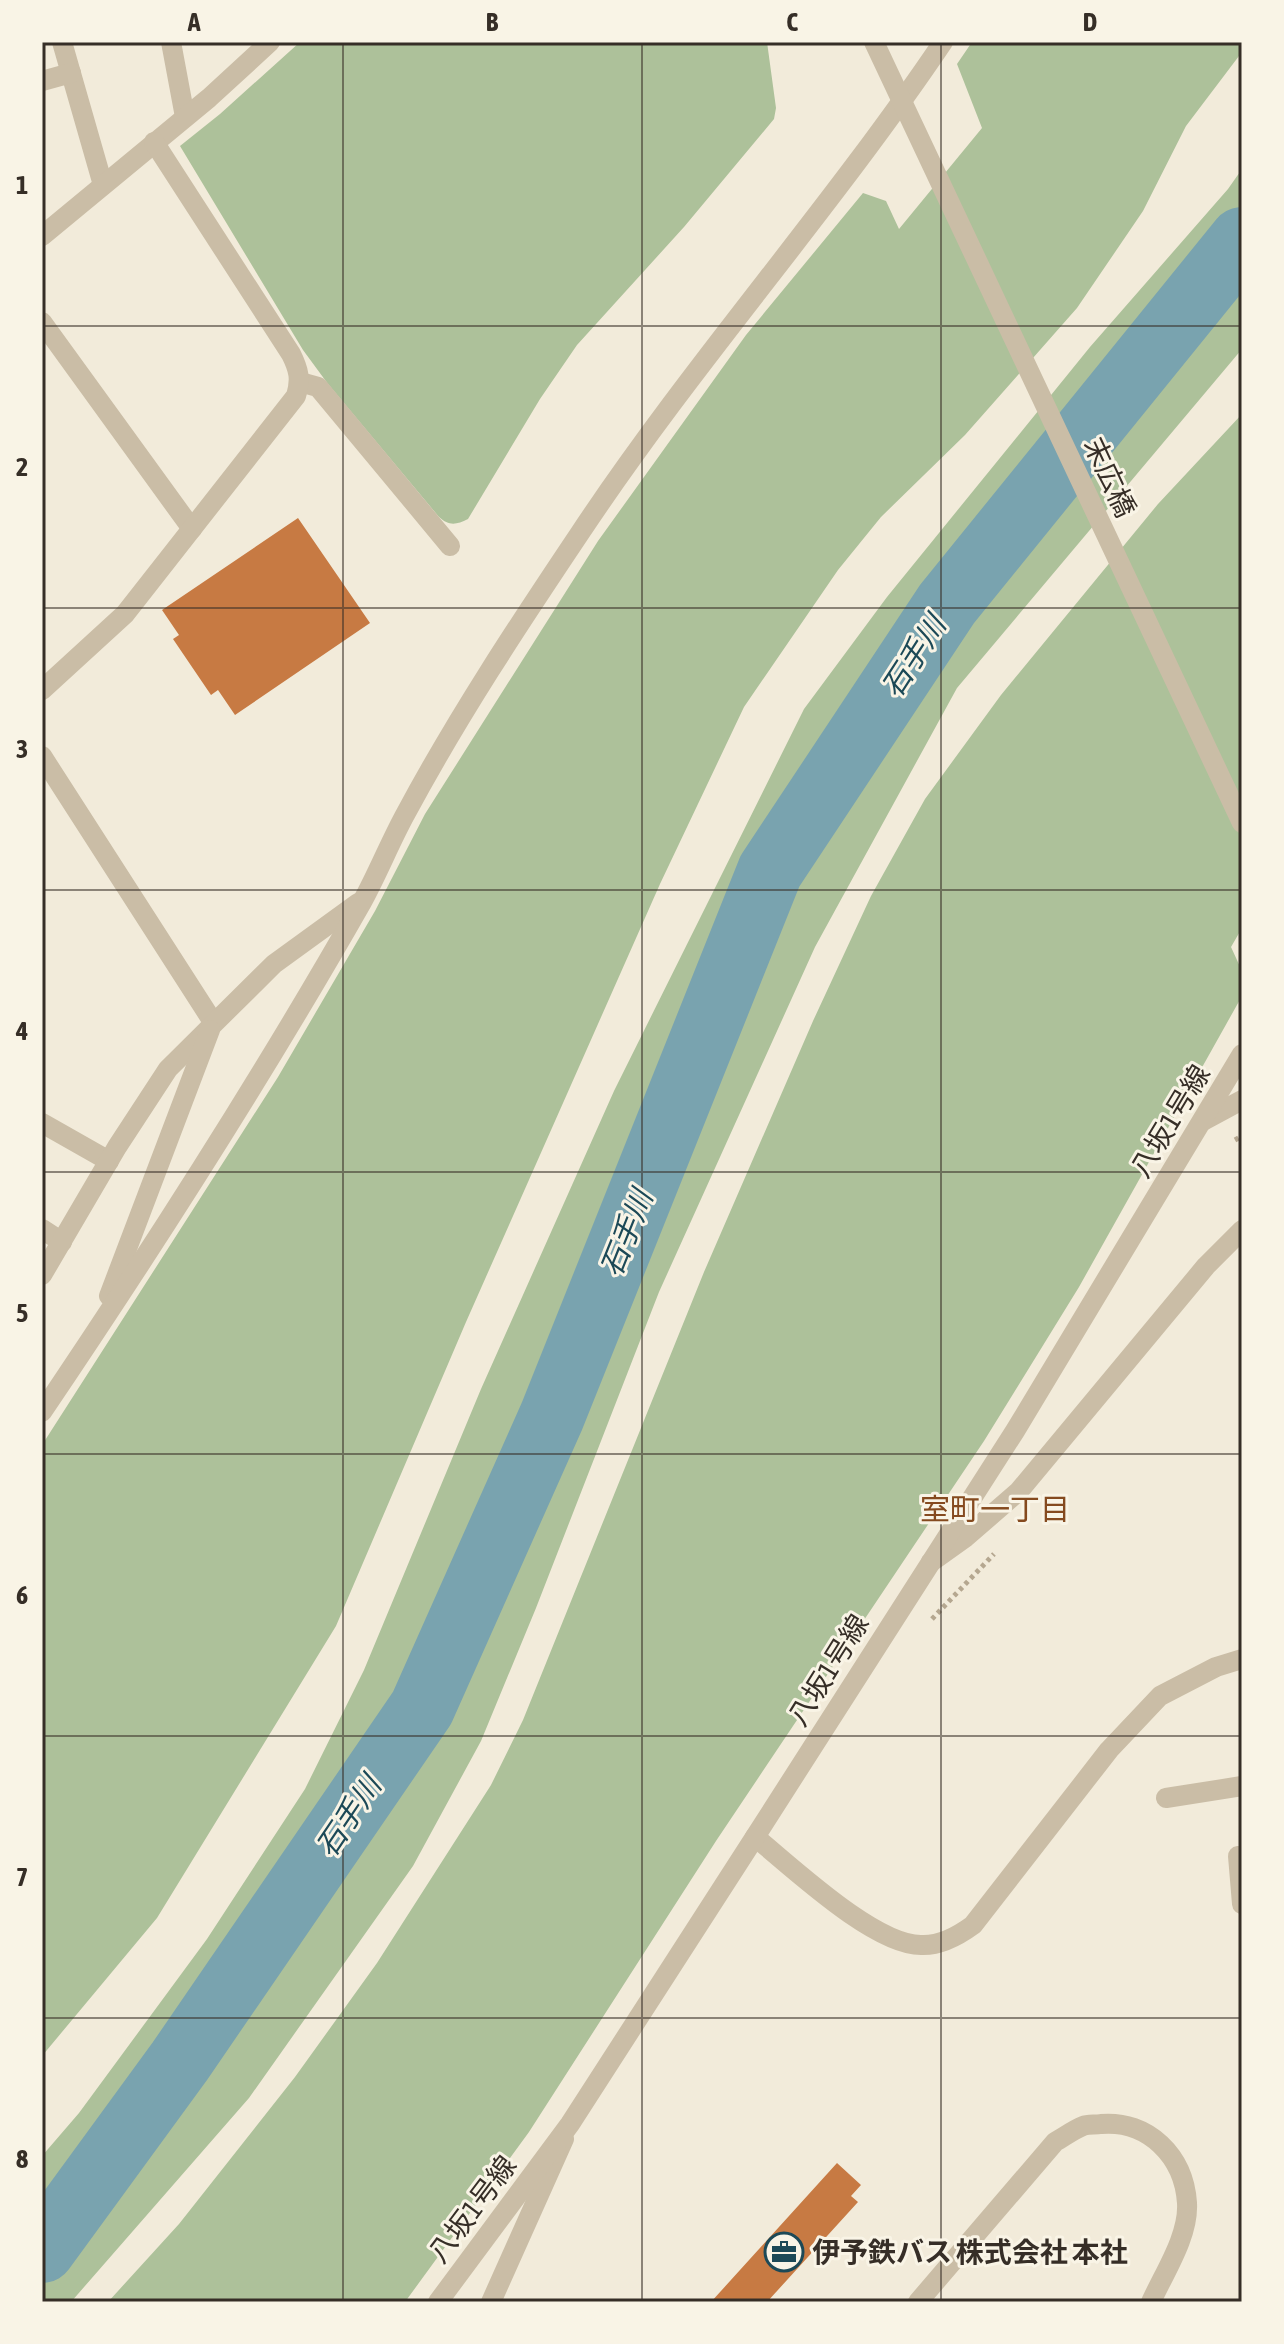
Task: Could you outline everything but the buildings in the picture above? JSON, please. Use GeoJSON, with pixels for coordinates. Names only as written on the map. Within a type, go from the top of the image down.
{"type":"FeatureCollection","features":[{"type":"Feature","properties":{"kind":"street"},"geometry":{"type":"LineString","coordinates":[[62,42],[103,185]]}},
{"type":"Feature","properties":{"kind":"street"},"geometry":{"type":"LineString","coordinates":[[171,42],[185,117]]}},
{"type":"Feature","properties":{"kind":"street"},"geometry":{"type":"LineString","coordinates":[[42,236],[209,98],[270,42]]}},
{"type":"Feature","properties":{"kind":"street","name":"末広橋"},"geometry":{"type":"LineString","coordinates":[[874,42],[1242,823]]}},
{"type":"Feature","properties":{"kind":"street"},"geometry":{"type":"LineString","coordinates":[[42,1412],[225,1128],[364,898],[406,813],[480,687],[580,532],[651,429],[902,102],[943,42]]}},
{"type":"Feature","properties":{"kind":"street"},"geometry":{"type":"LineString","coordinates":[[42,81],[71,73]]}},
{"type":"Feature","properties":{"kind":"street"},"geometry":{"type":"LineString","coordinates":[[42,690],[125,614],[296,396],[300,382],[299,368],[291,354],[154,142]]}},
{"type":"Feature","properties":{"kind":"street"},"geometry":{"type":"LineString","coordinates":[[42,322],[192,529]]}},
{"type":"Feature","properties":{"kind":"street"},"geometry":{"type":"LineString","coordinates":[[300,382],[318,387],[450,546]]}},
{"type":"Feature","properties":{"kind":"street"},"geometry":{"type":"LineString","coordinates":[[42,756],[213,1022]]}},
{"type":"Feature","properties":{"kind":"street"},"geometry":{"type":"LineString","coordinates":[[42,1275],[168,1069],[274,964],[364,898]]}},
{"type":"Feature","properties":{"kind":"street"},"geometry":{"type":"LineString","coordinates":[[93,1337],[213,1022]]}},
{"type":"Feature","properties":{"kind":"street","name":"八坂1号線"},"geometry":{"type":"LineString","coordinates":[[438,2302],[570,2124],[755,1837],[1015,1431],[1242,1054]]}},
{"type":"Feature","properties":{"kind":"street"},"geometry":{"type":"LineString","coordinates":[[1202,1122],[1242,1100]]}},
{"type":"Feature","properties":{"kind":"street"},"geometry":{"type":"LineString","coordinates":[[42,1123],[109,1161]]}},
{"type":"Feature","properties":{"kind":"street"},"geometry":{"type":"LineString","coordinates":[[42,1229],[62,1242]]}},
{"type":"Feature","properties":{"kind":"street"},"geometry":{"type":"LineString","coordinates":[[928,1565],[1019,1491],[1206,1266],[1242,1230]]}},
{"type":"Feature","properties":{"kind":"street"},"geometry":{"type":"LineString","coordinates":[[755,1837],[820,1890],[888,1938],[922,1945],[956,1937],[973,1925],[1109,1750],[1160,1696],[1216,1667],[1242,1659]]}},
{"type":"Feature","properties":{"kind":"street"},"geometry":{"type":"LineString","coordinates":[[1166,1798],[1242,1786]]}},
{"type":"Feature","properties":{"kind":"street"},"geometry":{"type":"LineString","coordinates":[[1238,1856],[1242,1895]]}},
{"type":"Feature","properties":{"kind":"street"},"geometry":{"type":"LineString","coordinates":[[918,2302],[1055,2142],[1084,2125],[1117,2123],[1147,2131],[1167,2151],[1181,2178],[1187,2204],[1182,2232],[1151,2302]]}},
{"type":"Feature","properties":{"kind":"street"},"geometry":{"type":"LineString","coordinates":[[491,2302],[570,2124]]}},
{"type":"Feature","properties":{"kind":"path"},"geometry":{"type":"LineString","coordinates":[[1235,1140],[1242,1136]]}},
{"type":"Feature","properties":{"kind":"path"},"geometry":{"type":"LineString","coordinates":[[928,1625],[999,1549]]}},
{"type":"Feature","properties":{"kind":"green space"},"geometry":{"type":"Polygon","coordinates":[[[300,42],[767,42],[776,108],[774,119],[684,227],[577,345],[540,399],[468,519],[460,522],[453,524],[439,517],[328,384],[303,350],[180,146],[300,42]]]}},
{"type":"Feature","properties":{"kind":"green space"},"geometry":{"type":"Polygon","coordinates":[[[972,42],[1242,42],[1242,52],[1186,126],[1143,211],[1077,308],[965,435],[881,517],[838,570],[744,707],[660,884],[466,1322],[336,1626],[157,1918],[42,2056],[42,1445],[278,1077],[375,911],[425,814],[598,541],[746,335],[863,193],[886,201],[899,229],[982,128],[957,64],[972,42]]]}},
{"type":"Feature","properties":{"kind":"green space"},"geometry":{"type":"Polygon","coordinates":[[[1242,169],[1242,349],[957,688],[815,947],[659,1292],[481,1741],[413,1866],[249,2098],[71,2302],[42,2302],[42,2156],[79,2113],[207,1939],[305,1789],[364,1670],[481,1389],[614,1091],[804,709],[887,597],[1090,347],[1242,169]]]}},
{"type":"Feature","properties":{"kind":"green space"},"geometry":{"type":"Polygon","coordinates":[[[1242,414],[1242,928],[1231,947],[1242,971],[1242,996],[1079,1287],[984,1441],[716,1841],[529,2132],[405,2302],[108,2302],[179,2224],[295,2077],[377,1963],[491,1785],[523,1720],[704,1272],[813,1021],[871,896],[925,799],[1001,695],[1158,504],[1242,414]]]}},
{"type":"Feature","properties":{"kind":"waterway","name":"石手川"},"geometry":{"type":"LineString","coordinates":[[42,2250],[180,2061],[422,1708],[552,1416],[770,871],[947,604],[1242,240]]}},
{"type":"Feature","properties":{"kind":"place","name":"伊予鉄バス 株式会社 本社"},"geometry":{"type":"Point","coordinates":[784,2252]}},
{"type":"Feature","properties":{"kind":"district","name":"室町一丁目"},"geometry":{"type":"Point","coordinates":[995,1509]}}]}
